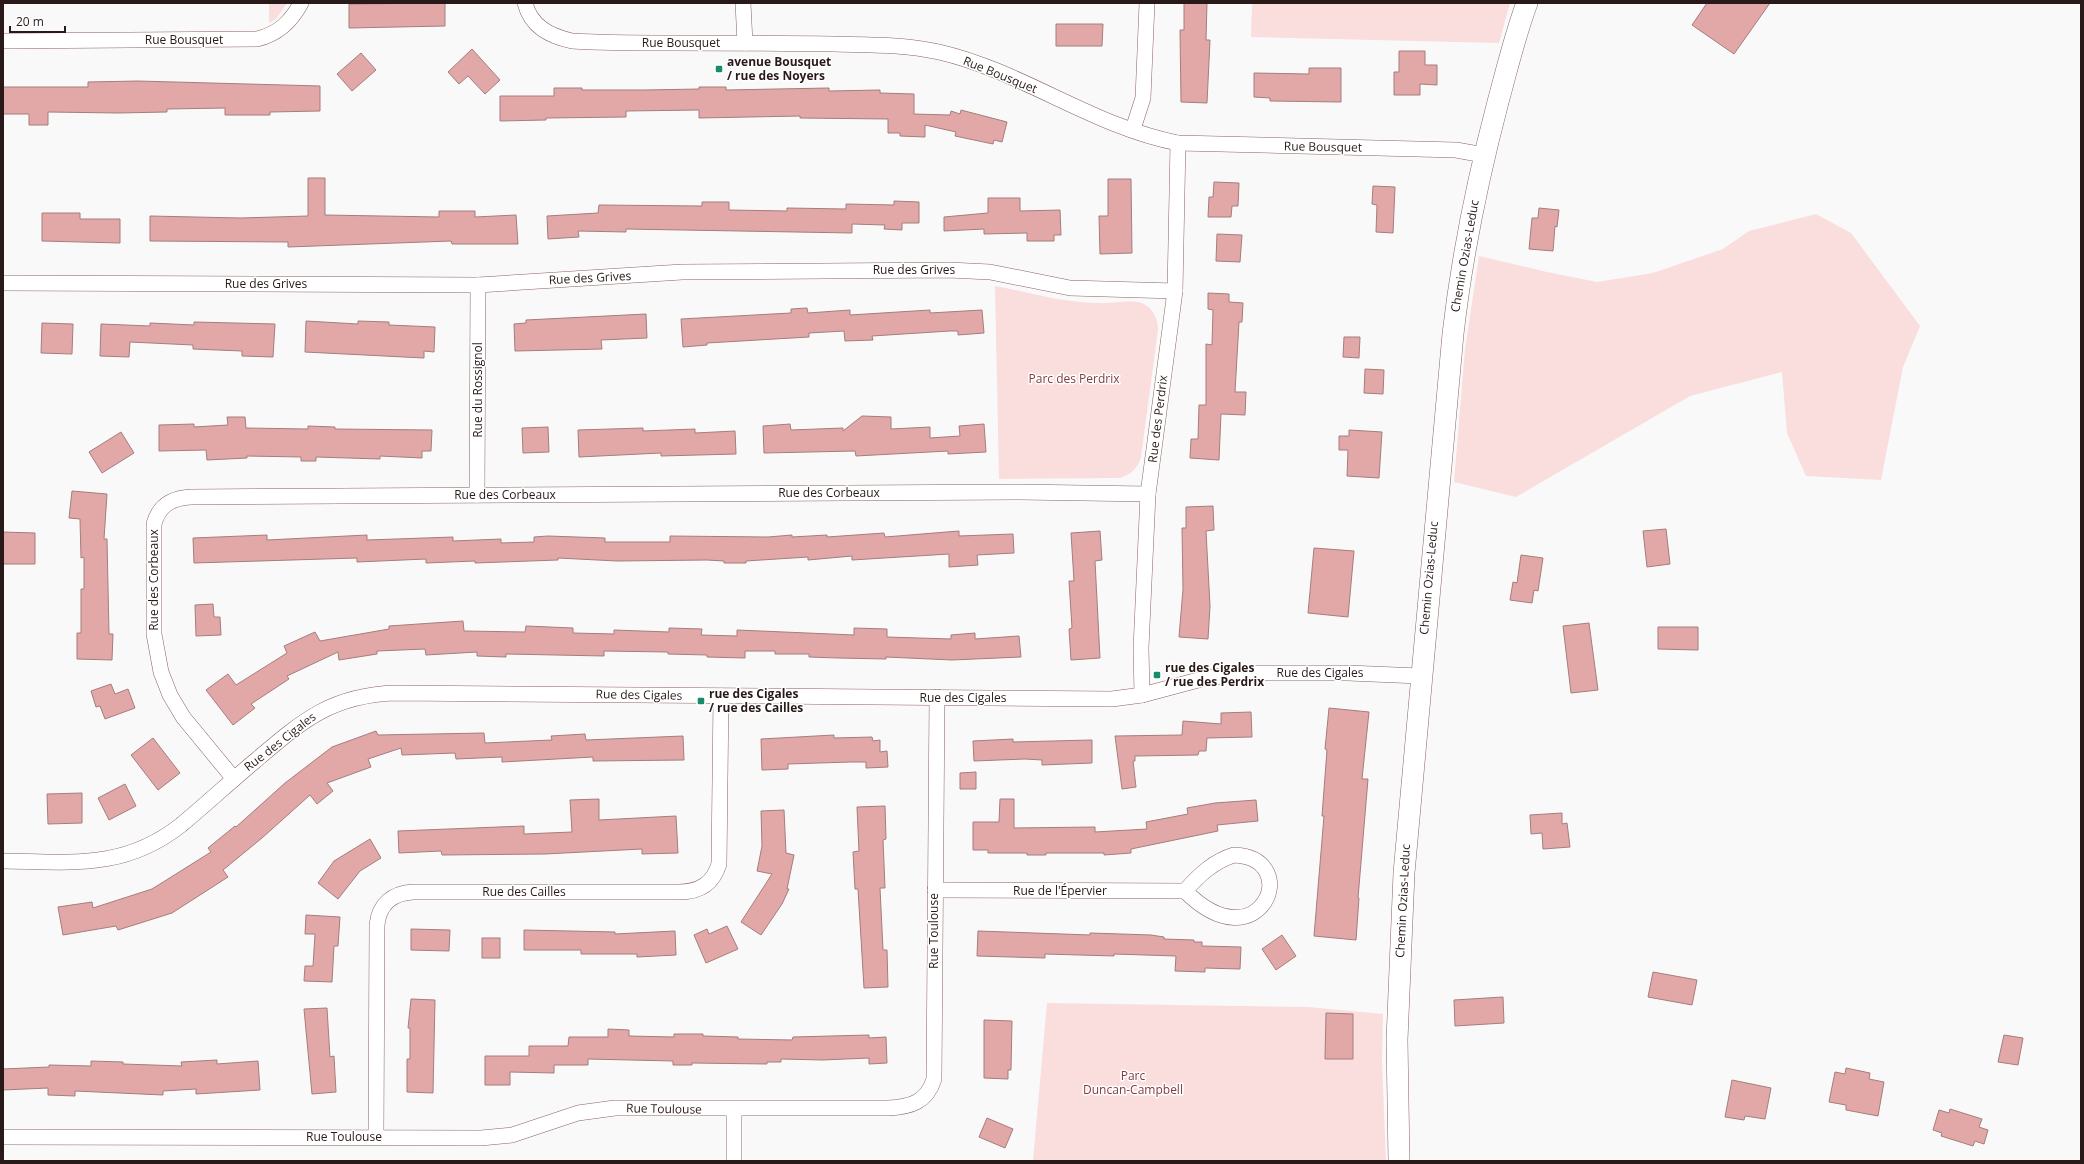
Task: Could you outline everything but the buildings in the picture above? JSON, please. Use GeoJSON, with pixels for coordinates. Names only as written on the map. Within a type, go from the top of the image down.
{"type":"FeatureCollection","features":[{"type":"Feature","properties":{"kind":"street","name":"Rue Bousquet"},"geometry":{"type":"LineString","coordinates":[[3,41],[257,39],[270,35],[282,28],[301,3]]}},
{"type":"Feature","properties":{"kind":"street","name":"Rue Bousquet"},"geometry":{"type":"LineString","coordinates":[[525,3],[532,18],[541,29],[554,36],[572,41],[894,46],[940,52],[1016,80],[1066,103],[1149,136],[1178,143],[1456,150],[1484,155]]}},
{"type":"Feature","properties":{"kind":"street"},"geometry":{"type":"LineString","coordinates":[[743,3],[745,43]]}},
{"type":"Feature","properties":{"kind":"street"},"geometry":{"type":"LineString","coordinates":[[1133,129],[1143,98],[1147,3]]}},
{"type":"Feature","properties":{"kind":"street","name":"Chemin Ozias-Leduc"},"geometry":{"type":"LineString","coordinates":[[1399,1161],[1397,1040],[1405,859],[1420,676],[1454,327],[1464,250],[1484,155],[1513,45],[1527,3]]}},
{"type":"Feature","properties":{"kind":"street","name":"Rue des Perdrix"},"geometry":{"type":"LineString","coordinates":[[1142,695],[1141,648],[1148,494],[1175,292],[1178,143]]}},
{"type":"Feature","properties":{"kind":"street","name":"Rue des Grives"},"geometry":{"type":"LineString","coordinates":[[3,283],[478,285],[690,272],[949,270],[990,272],[1070,288],[1175,292]]}},
{"type":"Feature","properties":{"kind":"street","name":"Rue du Rossignol"},"geometry":{"type":"LineString","coordinates":[[477,495],[478,285]]}},
{"type":"Feature","properties":{"kind":"street","name":"Rue des Corbeaux"},"geometry":{"type":"LineString","coordinates":[[234,779],[179,712],[165,683],[158,659],[154,634],[153,530],[155,518],[161,509],[175,499],[191,497],[1020,492],[1148,494]]}},
{"type":"Feature","properties":{"kind":"street","name":"Rue des Cigales"},"geometry":{"type":"LineString","coordinates":[[3,861],[95,861],[130,854],[152,845],[172,832],[290,731],[311,716],[339,702],[370,695],[396,693],[1112,699],[1142,695],[1202,679],[1240,674],[1348,672],[1420,676]]}},
{"type":"Feature","properties":{"kind":"street","name":"Rue des Cailles"},"geometry":{"type":"LineString","coordinates":[[376,1137],[377,925],[379,914],[385,904],[400,894],[413,892],[691,892],[702,888],[712,880],[719,864],[721,696]]}},
{"type":"Feature","properties":{"kind":"street","name":"Rue Toulouse"},"geometry":{"type":"LineString","coordinates":[[3,1137],[481,1138],[512,1135],[578,1113],[615,1108],[734,1110],[905,1107],[917,1103],[926,1095],[932,1085],[934,1072],[934,890],[937,697]]}},
{"type":"Feature","properties":{"kind":"street"},"geometry":{"type":"LineString","coordinates":[[1234,855],[1246,855],[1256,860],[1264,868],[1269,879],[1269,891],[1266,902],[1258,911],[1248,916],[1236,918],[1211,911],[1193,900],[1185,891],[1199,876],[1223,858],[1234,855]]}},
{"type":"Feature","properties":{"kind":"street","name":"Rue de l'Épervier"},"geometry":{"type":"LineString","coordinates":[[934,890],[1185,891]]}},
{"type":"Feature","properties":{"kind":"street"},"geometry":{"type":"LineString","coordinates":[[734,1110],[734,1161]]}},
{"type":"Feature","properties":{"kind":"green space"},"geometry":{"type":"Polygon","coordinates":[[[269,3],[287,3],[276,19],[269,23],[269,3]]]}},
{"type":"Feature","properties":{"kind":"green space"},"geometry":{"type":"Polygon","coordinates":[[[1252,3],[1510,3],[1499,43],[1251,37],[1252,3]]]}},
{"type":"Feature","properties":{"kind":"green space"},"geometry":{"type":"Polygon","coordinates":[[[1816,214],[1851,233],[1920,326],[1903,367],[1881,480],[1806,476],[1787,433],[1782,372],[1690,396],[1516,497],[1454,482],[1465,349],[1479,256],[1597,282],[1653,273],[1723,249],[1749,231],[1816,214]]]}},
{"type":"Feature","properties":{"kind":"green space","name":"Parc des Perdrix"},"geometry":{"type":"Polygon","coordinates":[[[995,286],[1050,298],[1077,302],[1135,302],[1144,304],[1153,312],[1158,330],[1141,457],[1136,468],[1130,473],[1119,478],[999,479],[995,286]]]}},
{"type":"Feature","properties":{"kind":"green space","name":"Parc Duncan-Campbell"},"geometry":{"type":"Polygon","coordinates":[[[1047,1003],[1308,1007],[1383,1014],[1382,1061],[1386,1161],[1033,1161],[1047,1003]]]}},
{"type":"Feature","properties":{"kind":"place","name":"avenue Bousquet / rue des Noyers"},"geometry":{"type":"Point","coordinates":[719,69]}},
{"type":"Feature","properties":{"kind":"place","name":"rue des Cigales / rue des Perdrix"},"geometry":{"type":"Point","coordinates":[1157,675]}},
{"type":"Feature","properties":{"kind":"place","name":"rue des Cigales / rue des Cailles"},"geometry":{"type":"Point","coordinates":[701,701]}}]}
